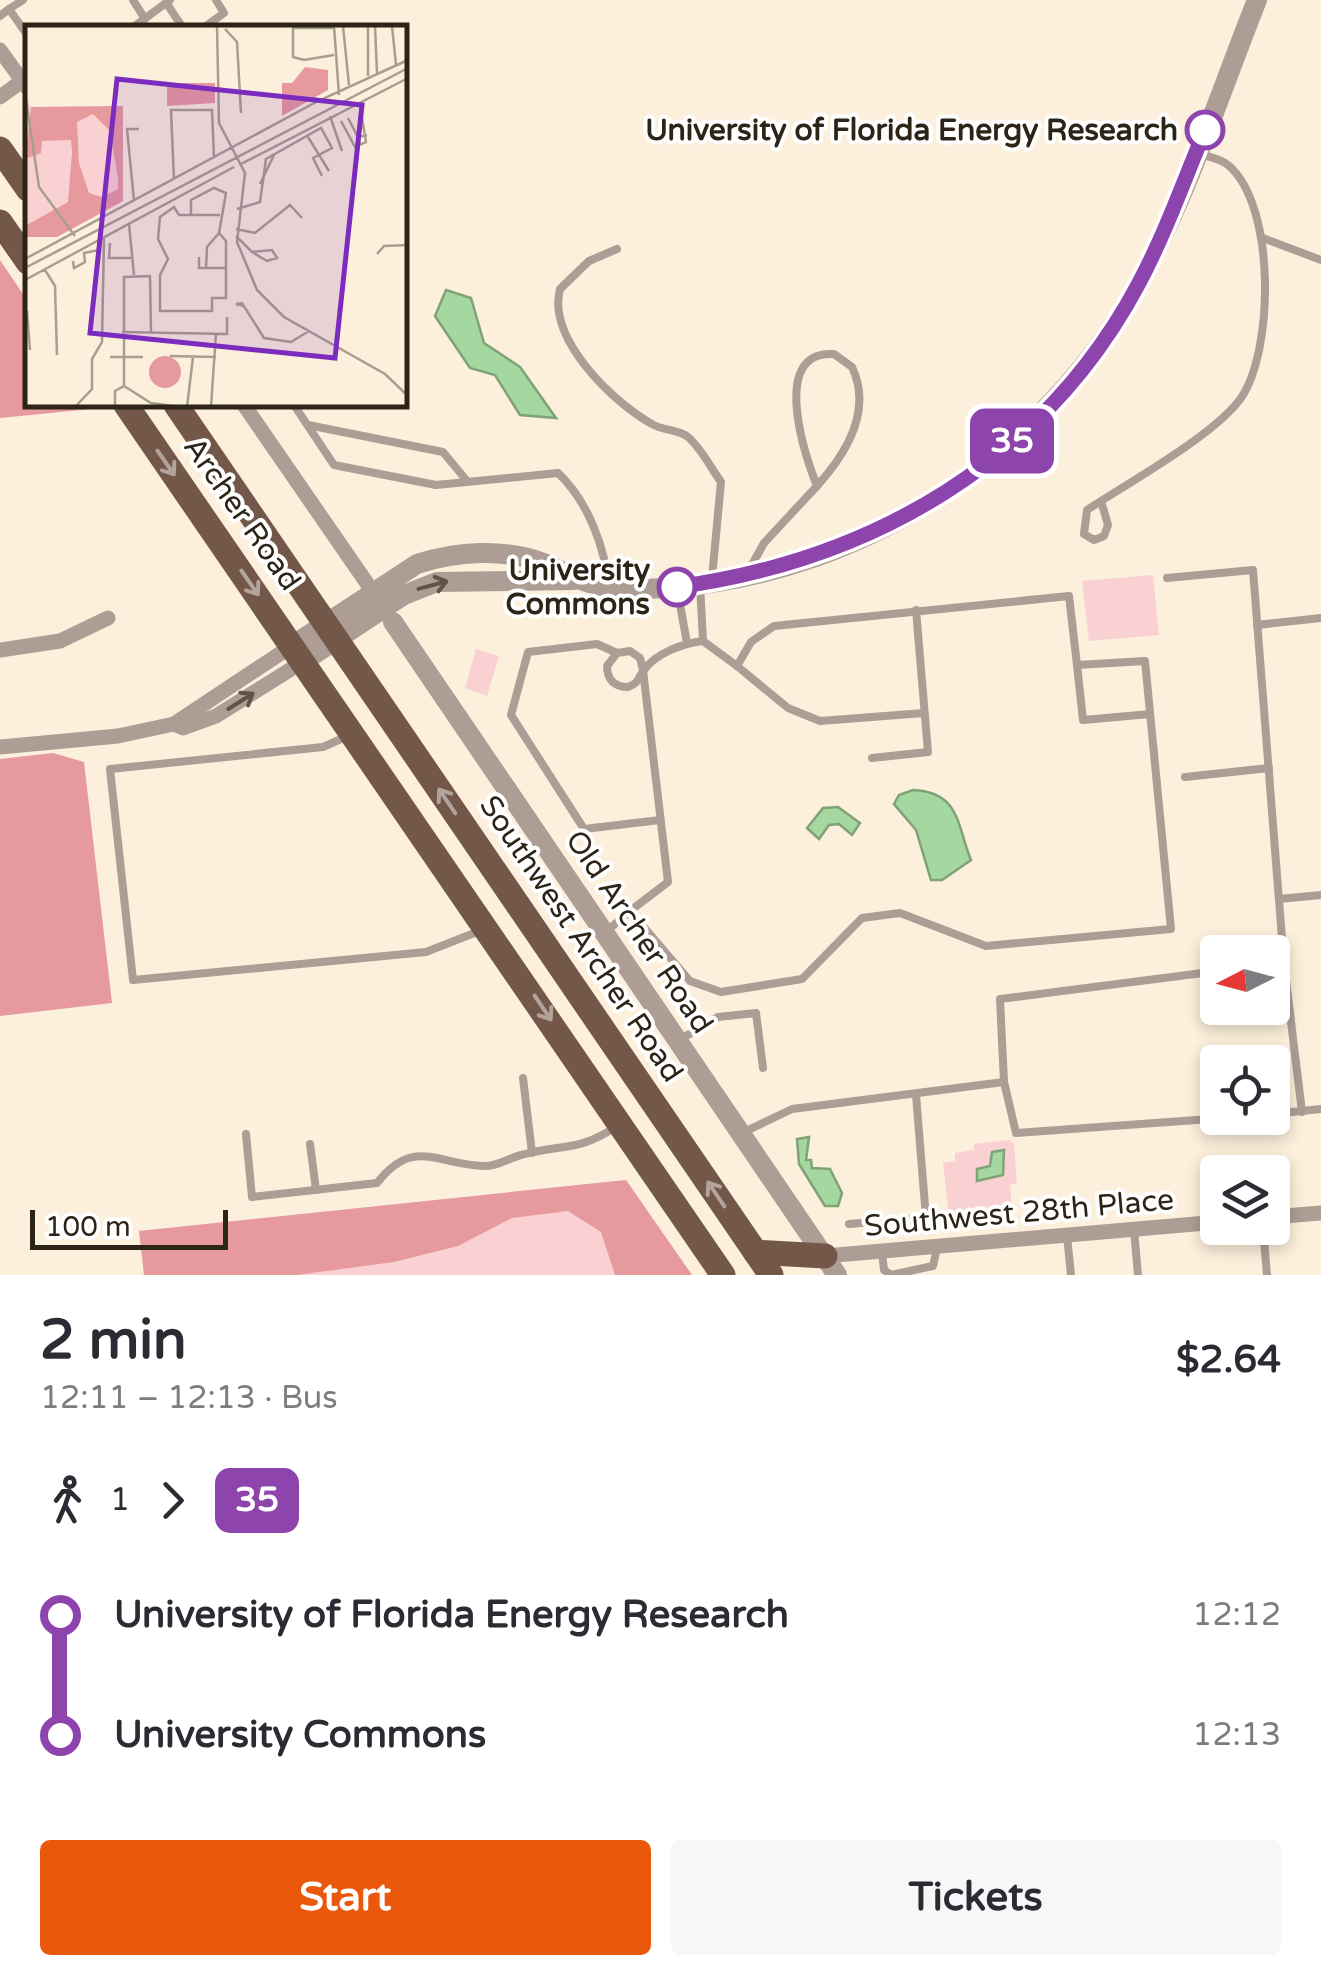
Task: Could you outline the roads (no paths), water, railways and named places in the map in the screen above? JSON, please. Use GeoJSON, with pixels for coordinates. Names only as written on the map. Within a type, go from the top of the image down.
{"type":"FeatureCollection","features":[{"type":"Feature","properties":{"kind":"main road"},"geometry":{"type":"LineString","coordinates":[[0,150],[25,186]]}},
{"type":"Feature","properties":{"kind":"main road"},"geometry":{"type":"LineString","coordinates":[[0,222],[25,258]]}},
{"type":"Feature","properties":{"kind":"main road","name":"Archer Road"},"geometry":{"type":"LineString","coordinates":[[128,408],[299,653]]}},
{"type":"Feature","properties":{"kind":"main road","name":"Archer Road"},"geometry":{"type":"LineString","coordinates":[[178,408],[332,632]]}},
{"type":"Feature","properties":{"kind":"main road","name":"Southwest Archer Road"},"geometry":{"type":"LineString","coordinates":[[332,632],[771,1275]]}},
{"type":"Feature","properties":{"kind":"main road"},"geometry":{"type":"LineString","coordinates":[[299,653],[723,1275]]}},
{"type":"Feature","properties":{"kind":"main road"},"geometry":{"type":"LineString","coordinates":[[488,928],[536,932]]}},
{"type":"Feature","properties":{"kind":"main road"},"geometry":{"type":"LineString","coordinates":[[756,1252],[831,1266]]}},
{"type":"Feature","properties":{"kind":"street"},"geometry":{"type":"LineString","coordinates":[[0,746],[118,736],[174,724],[183,728],[216,716],[332,632],[373,592],[418,564],[462,554],[503,554],[608,588],[677,587],[746,576],[829,552],[917,512],[964,480],[1042,415],[1074,382],[1138,285],[1257,0]]}},
{"type":"Feature","properties":{"kind":"street"},"geometry":{"type":"LineString","coordinates":[[0,50],[25,85],[0,96]]}},
{"type":"Feature","properties":{"kind":"street"},"geometry":{"type":"LineString","coordinates":[[246,408],[373,592]]}},
{"type":"Feature","properties":{"kind":"street"},"geometry":{"type":"LineString","coordinates":[[365,622],[420,588],[457,579],[576,580]]}},
{"type":"Feature","properties":{"kind":"street"},"geometry":{"type":"LineString","coordinates":[[332,632],[365,622],[393,622],[400,598]]}},
{"type":"Feature","properties":{"kind":"street"},"geometry":{"type":"LineString","coordinates":[[0,650],[60,641],[108,618]]}},
{"type":"Feature","properties":{"kind":"street","name":"Old Archer Road"},"geometry":{"type":"LineString","coordinates":[[393,622],[831,1266]]}},
{"type":"Feature","properties":{"kind":"street"},"geometry":{"type":"LineString","coordinates":[[1290,1216],[1321,1213]]}},
{"type":"Feature","properties":{"kind":"street","name":"Southwest 28th Place"},"geometry":{"type":"LineString","coordinates":[[831,1266],[882,1253],[1200,1224]]}},
{"type":"Feature","properties":{"kind":"lane"},"geometry":{"type":"LineString","coordinates":[[0,16],[23,0]]}},
{"type":"Feature","properties":{"kind":"lane"},"geometry":{"type":"LineString","coordinates":[[133,0],[145,19]]}},
{"type":"Feature","properties":{"kind":"lane"},"geometry":{"type":"LineString","coordinates":[[207,25],[224,13],[216,0]]}},
{"type":"Feature","properties":{"kind":"lane"},"geometry":{"type":"LineString","coordinates":[[136,25],[169,2],[181,25]]}},
{"type":"Feature","properties":{"kind":"lane"},"geometry":{"type":"LineString","coordinates":[[9,10],[25,32]]}},
{"type":"Feature","properties":{"kind":"lane"},"geometry":{"type":"LineString","coordinates":[[1101,501],[1108,525],[1104,536],[1094,540],[1084,534],[1087,510],[1221,420],[1253,378],[1261,337],[1263,238],[1241,179],[1226,163],[1196,152]]}},
{"type":"Feature","properties":{"kind":"lane"},"geometry":{"type":"LineString","coordinates":[[1263,238],[1321,260]]}},
{"type":"Feature","properties":{"kind":"lane"},"geometry":{"type":"LineString","coordinates":[[617,249],[589,261],[560,289],[558,316],[576,353],[601,382],[651,424],[687,435],[721,482],[706,583],[703,641]]}},
{"type":"Feature","properties":{"kind":"lane"},"geometry":{"type":"LineString","coordinates":[[746,576],[764,543],[817,486],[853,435],[859,404],[852,367],[834,354],[814,356],[804,364],[796,386],[802,449],[817,486]]}},
{"type":"Feature","properties":{"kind":"lane"},"geometry":{"type":"LineString","coordinates":[[296,408],[334,465],[436,485],[558,473],[599,541],[606,561],[608,588]]}},
{"type":"Feature","properties":{"kind":"lane"},"geometry":{"type":"LineString","coordinates":[[308,425],[443,452],[467,481]]}},
{"type":"Feature","properties":{"kind":"lane"},"geometry":{"type":"LineString","coordinates":[[1168,578],[1253,570],[1282,935]]}},
{"type":"Feature","properties":{"kind":"lane"},"geometry":{"type":"LineString","coordinates":[[677,587],[687,643]]}},
{"type":"Feature","properties":{"kind":"lane"},"geometry":{"type":"LineString","coordinates":[[737,666],[752,642],[774,626],[1069,596],[1084,720],[1150,714]]}},
{"type":"Feature","properties":{"kind":"lane"},"geometry":{"type":"LineString","coordinates":[[872,758],[928,752],[916,610]]}},
{"type":"Feature","properties":{"kind":"lane"},"geometry":{"type":"LineString","coordinates":[[1257,625],[1321,618]]}},
{"type":"Feature","properties":{"kind":"lane"},"geometry":{"type":"LineString","coordinates":[[617,652],[607,666],[614,684],[632,686],[643,670],[687,643],[703,641],[788,708],[820,722],[924,713]]}},
{"type":"Feature","properties":{"kind":"lane"},"geometry":{"type":"LineString","coordinates":[[604,933],[668,882],[643,670],[636,654],[597,644],[528,652],[510,715],[584,829],[660,820]]}},
{"type":"Feature","properties":{"kind":"lane"},"geometry":{"type":"LineString","coordinates":[[630,911],[690,981],[721,992],[802,980],[862,918],[900,914],[986,946],[1171,929],[1145,661],[1077,666]]}},
{"type":"Feature","properties":{"kind":"lane"},"geometry":{"type":"LineString","coordinates":[[354,733],[323,748],[110,769],[133,980],[426,952],[488,928]]}},
{"type":"Feature","properties":{"kind":"lane"},"geometry":{"type":"LineString","coordinates":[[1185,777],[1268,768]]}},
{"type":"Feature","properties":{"kind":"lane"},"geometry":{"type":"LineString","coordinates":[[1279,899],[1321,895]]}},
{"type":"Feature","properties":{"kind":"lane"},"geometry":{"type":"LineString","coordinates":[[1200,973],[1000,999],[1004,1082],[1016,1132],[1200,1120]]}},
{"type":"Feature","properties":{"kind":"lane"},"geometry":{"type":"LineString","coordinates":[[678,1042],[710,1020],[756,1013],[763,1068]]}},
{"type":"Feature","properties":{"kind":"lane"},"geometry":{"type":"LineString","coordinates":[[1290,1013],[1302,1112]]}},
{"type":"Feature","properties":{"kind":"lane"},"geometry":{"type":"LineString","coordinates":[[523,1078],[532,1153]]}},
{"type":"Feature","properties":{"kind":"lane"},"geometry":{"type":"LineString","coordinates":[[742,1133],[792,1110],[1004,1082]]}},
{"type":"Feature","properties":{"kind":"lane"},"geometry":{"type":"LineString","coordinates":[[849,1224],[926,1218],[916,1095]]}},
{"type":"Feature","properties":{"kind":"lane"},"geometry":{"type":"LineString","coordinates":[[1290,1113],[1321,1109]]}},
{"type":"Feature","properties":{"kind":"lane"},"geometry":{"type":"LineString","coordinates":[[246,1134],[252,1197],[378,1182],[393,1163],[426,1154],[486,1167],[532,1153],[588,1145],[620,1124]]}},
{"type":"Feature","properties":{"kind":"lane"},"geometry":{"type":"LineString","coordinates":[[310,1144],[316,1190]]}},
{"type":"Feature","properties":{"kind":"lane"},"geometry":{"type":"LineString","coordinates":[[1134,1230],[1138,1275]]}},
{"type":"Feature","properties":{"kind":"lane"},"geometry":{"type":"LineString","coordinates":[[1067,1236],[1071,1275]]}},
{"type":"Feature","properties":{"kind":"lane"},"geometry":{"type":"LineString","coordinates":[[1265,1245],[1267,1275]]}},
{"type":"Feature","properties":{"kind":"lane"},"geometry":{"type":"LineString","coordinates":[[882,1253],[884,1270],[890,1275],[933,1266],[937,1248]]}},
{"type":"Feature","properties":{"kind":"place","name":"University of Florida Energy Research"},"geometry":{"type":"Point","coordinates":[1205,130]}},
{"type":"Feature","properties":{"kind":"place","name":"University Commons"},"geometry":{"type":"Point","coordinates":[677,587]}}]}
